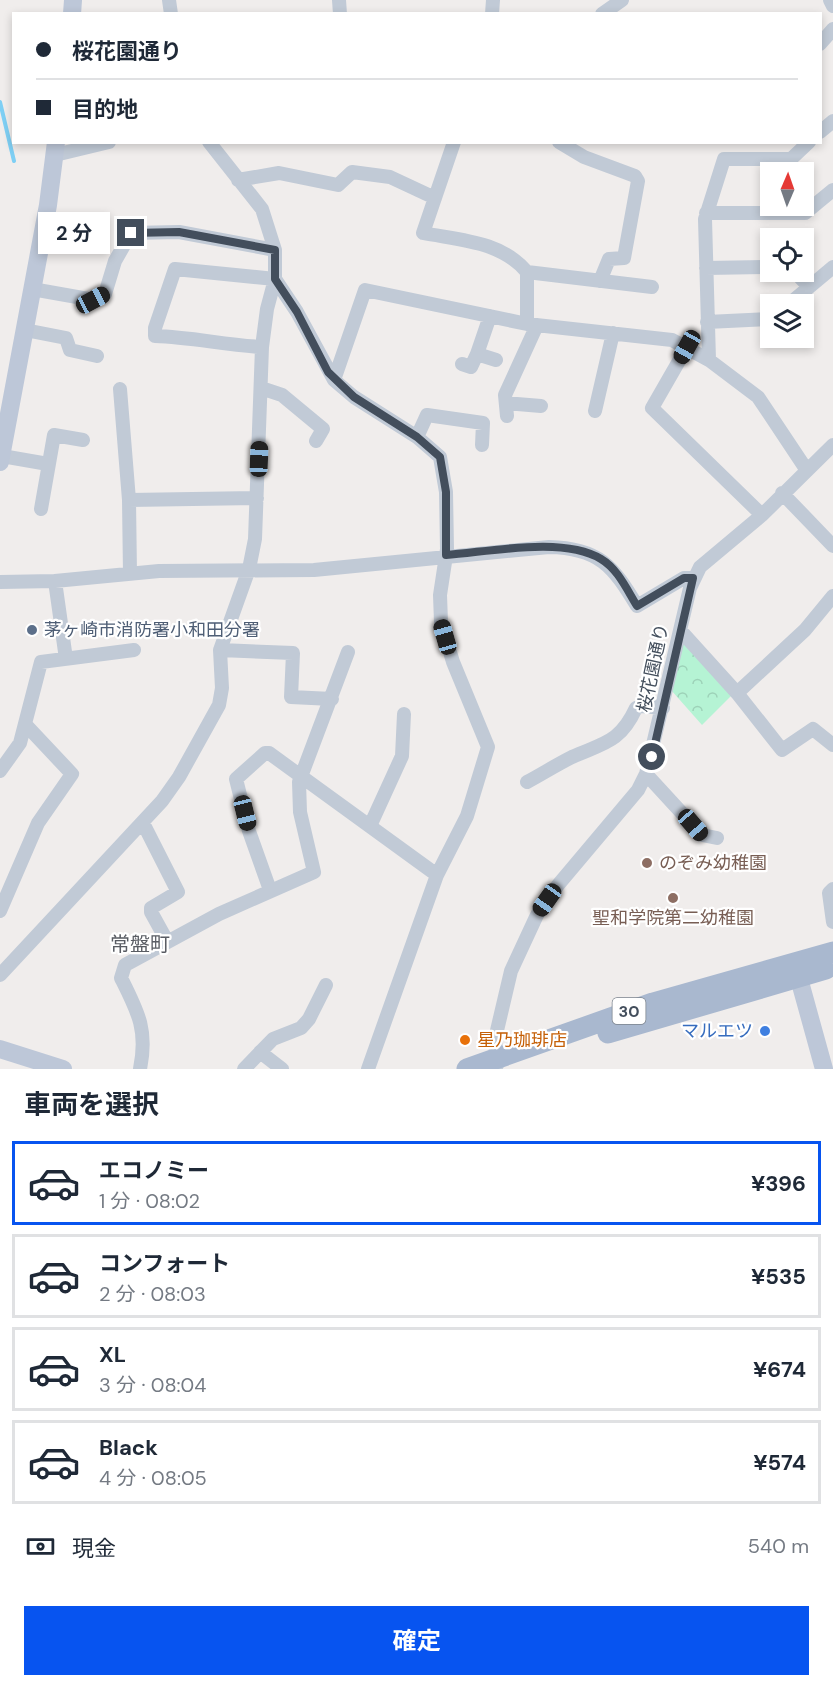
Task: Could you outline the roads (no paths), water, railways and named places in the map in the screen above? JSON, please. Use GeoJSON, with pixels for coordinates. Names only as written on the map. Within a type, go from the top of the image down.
{"type":"FeatureCollection","features":[{"type":"Feature","properties":{"kind":"main road","name":"30"},"geometry":{"type":"LineString","coordinates":[[467,1069],[500,1065],[660,1016],[797,969],[833,952]]}},
{"type":"Feature","properties":{"kind":"main road","name":"30"},"geometry":{"type":"LineString","coordinates":[[797,969],[833,967]]}},
{"type":"Feature","properties":{"kind":"street"},"geometry":{"type":"LineString","coordinates":[[605,12],[622,0]]}},
{"type":"Feature","properties":{"kind":"street"},"geometry":{"type":"LineString","coordinates":[[830,0],[833,6]]}},
{"type":"Feature","properties":{"kind":"street"},"geometry":{"type":"LineString","coordinates":[[822,42],[833,29]]}},
{"type":"Feature","properties":{"kind":"street"},"geometry":{"type":"LineString","coordinates":[[48,464],[0,460],[56,149],[94,144]]}},
{"type":"Feature","properties":{"kind":"street"},"geometry":{"type":"LineString","coordinates":[[0,975],[143,823],[180,777],[219,705],[222,688],[220,650],[249,569],[255,539],[262,347],[267,309],[275,279],[275,250],[262,209],[211,144]]}},
{"type":"Feature","properties":{"kind":"street"},"geometry":{"type":"LineString","coordinates":[[453,144],[423,233],[498,249],[526,272],[652,287]]}},
{"type":"Feature","properties":{"kind":"street"},"geometry":{"type":"LineString","coordinates":[[562,144],[584,157],[635,176],[638,181],[624,258],[609,259],[600,281]]}},
{"type":"Feature","properties":{"kind":"street"},"geometry":{"type":"LineString","coordinates":[[709,360],[706,213],[724,159],[791,159],[807,144]]}},
{"type":"Feature","properties":{"kind":"street"},"geometry":{"type":"LineString","coordinates":[[238,180],[279,173],[338,185],[352,172],[390,177],[435,198]]}},
{"type":"Feature","properties":{"kind":"street"},"geometry":{"type":"LineString","coordinates":[[706,213],[805,213],[831,196]]}},
{"type":"Feature","properties":{"kind":"street"},"geometry":{"type":"LineString","coordinates":[[32,289],[93,300],[105,294],[115,261],[131,233],[179,232],[275,250]]}},
{"type":"Feature","properties":{"kind":"street"},"geometry":{"type":"LineString","coordinates":[[706,268],[760,267]]}},
{"type":"Feature","properties":{"kind":"street"},"geometry":{"type":"LineString","coordinates":[[801,294],[833,267]]}},
{"type":"Feature","properties":{"kind":"street"},"geometry":{"type":"LineString","coordinates":[[262,347],[222,345],[210,341],[155,336],[155,328],[175,269],[275,279]]}},
{"type":"Feature","properties":{"kind":"street"},"geometry":{"type":"LineString","coordinates":[[526,272],[532,324],[505,395],[506,409],[541,406]]}},
{"type":"Feature","properties":{"kind":"street"},"geometry":{"type":"LineString","coordinates":[[275,279],[297,312],[334,380],[378,414],[417,437],[440,457],[443,465],[446,555],[440,595],[441,622],[453,662],[488,747],[468,816],[460,826],[438,875],[368,1069]]}},
{"type":"Feature","properties":{"kind":"street"},"geometry":{"type":"LineString","coordinates":[[804,282],[809,287]]}},
{"type":"Feature","properties":{"kind":"street"},"geometry":{"type":"LineString","coordinates":[[334,380],[365,290],[532,324],[672,340],[709,360],[758,397],[806,469]]}},
{"type":"Feature","properties":{"kind":"street"},"geometry":{"type":"LineString","coordinates":[[462,364],[471,367],[490,316]]}},
{"type":"Feature","properties":{"kind":"street"},"geometry":{"type":"LineString","coordinates":[[707,322],[760,320]]}},
{"type":"Feature","properties":{"kind":"street"},"geometry":{"type":"LineString","coordinates":[[25,330],[66,338],[70,350],[97,356]]}},
{"type":"Feature","properties":{"kind":"street"},"geometry":{"type":"LineString","coordinates":[[595,411],[613,333]]}},
{"type":"Feature","properties":{"kind":"street"},"geometry":{"type":"LineString","coordinates":[[687,347],[652,408],[762,515]]}},
{"type":"Feature","properties":{"kind":"street"},"geometry":{"type":"LineString","coordinates":[[477,354],[496,360]]}},
{"type":"Feature","properties":{"kind":"street"},"geometry":{"type":"LineString","coordinates":[[261,388],[282,395],[323,429],[316,441]]}},
{"type":"Feature","properties":{"kind":"street"},"geometry":{"type":"LineString","coordinates":[[120,389],[129,500],[130,574]]}},
{"type":"Feature","properties":{"kind":"street"},"geometry":{"type":"LineString","coordinates":[[417,437],[427,415],[483,423],[482,445]]}},
{"type":"Feature","properties":{"kind":"street"},"geometry":{"type":"LineString","coordinates":[[41,509],[54,435],[83,440]]}},
{"type":"Feature","properties":{"kind":"street","name":"桜花園通り"},"geometry":{"type":"LineString","coordinates":[[500,1065],[495,1039],[511,971],[537,915],[558,885],[638,790],[646,774],[693,578],[717,552],[762,515],[806,469],[833,445]]}},
{"type":"Feature","properties":{"kind":"street"},"geometry":{"type":"LineString","coordinates":[[782,493],[833,546]]}},
{"type":"Feature","properties":{"kind":"street"},"geometry":{"type":"LineString","coordinates":[[129,500],[257,498]]}},
{"type":"Feature","properties":{"kind":"street"},"geometry":{"type":"LineString","coordinates":[[0,582],[55,581],[130,574],[249,569],[314,570],[446,555],[549,548],[584,550],[603,560],[619,577],[637,606],[684,578],[693,578]]}},
{"type":"Feature","properties":{"kind":"street"},"geometry":{"type":"LineString","coordinates":[[55,581],[66,659]]}},
{"type":"Feature","properties":{"kind":"street"},"geometry":{"type":"LineString","coordinates":[[737,693],[805,630],[833,596]]}},
{"type":"Feature","properties":{"kind":"street"},"geometry":{"type":"LineString","coordinates":[[680,630],[737,693],[782,750],[813,729],[833,745]]}},
{"type":"Feature","properties":{"kind":"street"},"geometry":{"type":"LineString","coordinates":[[0,771],[20,743],[41,662],[134,650]]}},
{"type":"Feature","properties":{"kind":"street"},"geometry":{"type":"LineString","coordinates":[[220,650],[293,652],[291,697],[332,699]]}},
{"type":"Feature","properties":{"kind":"street"},"geometry":{"type":"LineString","coordinates":[[140,1069],[145,1046],[141,1016],[121,978],[125,965],[167,941],[270,890],[276,891],[314,872],[300,812],[301,777],[348,652]]}},
{"type":"Feature","properties":{"kind":"street"},"geometry":{"type":"LineString","coordinates":[[527,782],[573,756],[607,743],[629,723],[636,708],[641,706],[663,708]]}},
{"type":"Feature","properties":{"kind":"street"},"geometry":{"type":"LineString","coordinates":[[370,826],[402,756],[404,714]]}},
{"type":"Feature","properties":{"kind":"street"},"geometry":{"type":"LineString","coordinates":[[0,911],[6,885],[38,823],[72,774],[25,724]]}},
{"type":"Feature","properties":{"kind":"street"},"geometry":{"type":"LineString","coordinates":[[270,890],[249,831],[236,778],[265,753],[269,753],[438,875]]}},
{"type":"Feature","properties":{"kind":"street"},"geometry":{"type":"LineString","coordinates":[[646,774],[702,835],[717,838]]}},
{"type":"Feature","properties":{"kind":"street"},"geometry":{"type":"LineString","coordinates":[[143,823],[178,892],[152,908],[151,912],[167,941]]}},
{"type":"Feature","properties":{"kind":"street"},"geometry":{"type":"LineString","coordinates":[[833,889],[829,893],[833,922]]}},
{"type":"Feature","properties":{"kind":"street"},"geometry":{"type":"LineString","coordinates":[[797,969],[824,1069]]}},
{"type":"Feature","properties":{"kind":"street"},"geometry":{"type":"LineString","coordinates":[[244,1069],[273,1039],[301,1028],[309,1019],[326,985]]}},
{"type":"Feature","properties":{"kind":"street"},"geometry":{"type":"LineString","coordinates":[[0,1049],[63,1069]]}},
{"type":"Feature","properties":{"kind":"street"},"geometry":{"type":"LineString","coordinates":[[260,1052],[282,1069]]}},
{"type":"Feature","properties":{"kind":"waterway"},"geometry":{"type":"LineString","coordinates":[[0,102],[14,161]]}},
{"type":"Feature","properties":{"kind":"place","name":"茅ヶ崎市消防署小和田分署"},"geometry":{"type":"Point","coordinates":[32,630]}},
{"type":"Feature","properties":{"kind":"place","name":"のぞみ幼稚園"},"geometry":{"type":"Point","coordinates":[647,863]}},
{"type":"Feature","properties":{"kind":"place","name":"聖和学院第二幼稚園"},"geometry":{"type":"Point","coordinates":[673,898]}},
{"type":"Feature","properties":{"kind":"place","name":"マルエツ"},"geometry":{"type":"Point","coordinates":[765,1031]}},
{"type":"Feature","properties":{"kind":"place","name":"星乃珈琲店"},"geometry":{"type":"Point","coordinates":[465,1040]}},
{"type":"Feature","properties":{"kind":"district","name":"常盤町"},"geometry":{"type":"Point","coordinates":[140,944]}}]}
